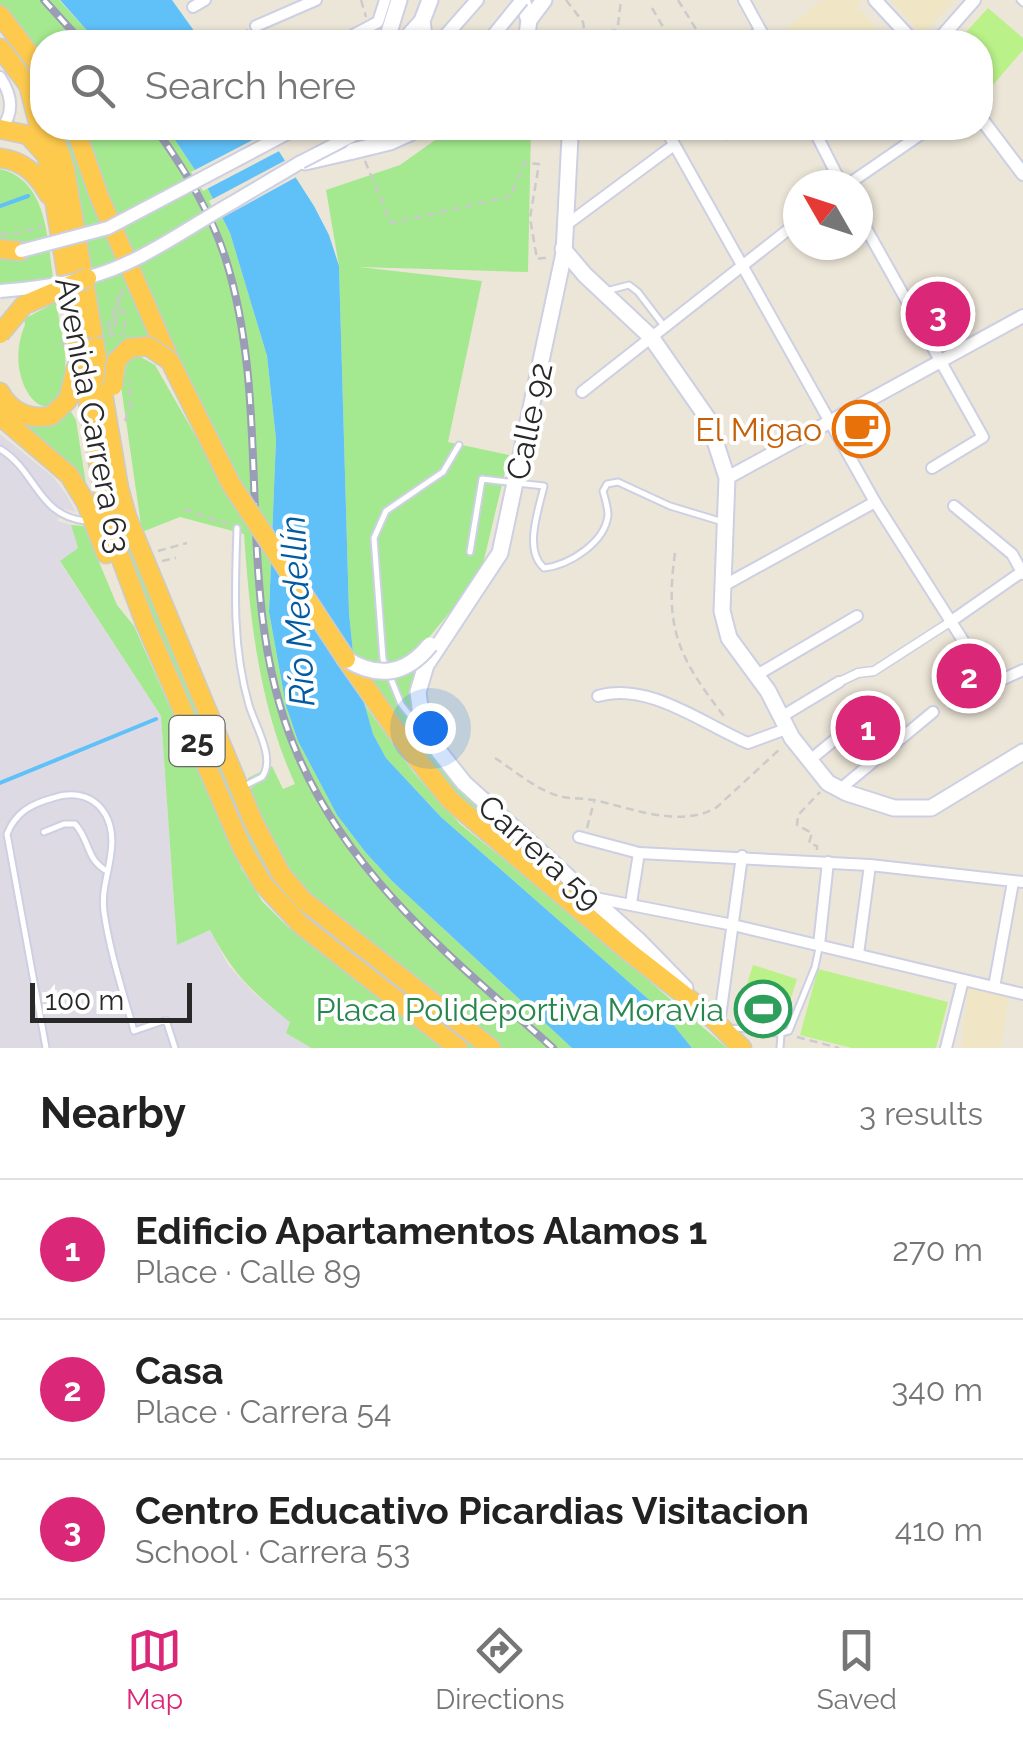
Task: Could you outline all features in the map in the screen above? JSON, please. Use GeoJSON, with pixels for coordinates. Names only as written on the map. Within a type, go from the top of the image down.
{"type":"FeatureCollection","features":[{"type":"Feature","properties":{"kind":"highway"},"geometry":{"type":"LineString","coordinates":[[0,15],[30,54]]}},
{"type":"Feature","properties":{"kind":"highway","name":"Avenida Carrera 63"},"geometry":{"type":"LineString","coordinates":[[0,48],[30,87]]}},
{"type":"Feature","properties":{"kind":"highway","name":"Avenida Carrera 63"},"geometry":{"type":"LineString","coordinates":[[28,84],[30,92]]}},
{"type":"Feature","properties":{"kind":"highway"},"geometry":{"type":"LineString","coordinates":[[0,130],[30,137]]}},
{"type":"Feature","properties":{"kind":"highway"},"geometry":{"type":"LineString","coordinates":[[32,140],[46,157]]}},
{"type":"Feature","properties":{"kind":"highway","name":"Avenida Carrera 63"},"geometry":{"type":"LineString","coordinates":[[42,140],[53,202],[68,346],[106,516],[145,623],[242,848],[263,884],[301,924],[458,1048]]}},
{"type":"Feature","properties":{"kind":"highway","name":"Avenida Carrera 63"},"geometry":{"type":"LineString","coordinates":[[56,140],[65,169],[119,488],[142,555],[273,862],[302,900],[491,1048]]}},
{"type":"Feature","properties":{"kind":"highway","name":"Avenida Carrera 63"},"geometry":{"type":"LineString","coordinates":[[80,140],[141,297],[230,484],[346,659],[431,778],[451,802],[722,1027],[742,1048]]}},
{"type":"Feature","properties":{"kind":"highway"},"geometry":{"type":"LineString","coordinates":[[0,158],[28,168],[53,202]]}},
{"type":"Feature","properties":{"kind":"highway"},"geometry":{"type":"LineString","coordinates":[[0,252],[21,251]]}},
{"type":"Feature","properties":{"kind":"highway"},"geometry":{"type":"LineString","coordinates":[[0,334],[24,305],[86,278]]}},
{"type":"Feature","properties":{"kind":"highway"},"geometry":{"type":"LineString","coordinates":[[0,392],[22,414],[44,418],[57,413],[73,390],[68,346]]}},
{"type":"Feature","properties":{"kind":"highway"},"geometry":{"type":"LineString","coordinates":[[119,488],[113,386],[116,360],[129,348],[148,346],[170,361]]}},
{"type":"Feature","properties":{"kind":"highway"},"geometry":{"type":"LineString","coordinates":[[0,416],[69,475],[110,562],[145,623]]}},
{"type":"Feature","properties":{"kind":"main road"},"geometry":{"type":"LineString","coordinates":[[390,30],[399,0]]}},
{"type":"Feature","properties":{"kind":"main road"},"geometry":{"type":"LineString","coordinates":[[522,0],[527,30]]}},
{"type":"Feature","properties":{"kind":"main road"},"geometry":{"type":"LineString","coordinates":[[531,30],[544,0]]}},
{"type":"Feature","properties":{"kind":"main road"},"geometry":{"type":"LineString","coordinates":[[411,30],[425,7]]}},
{"type":"Feature","properties":{"kind":"main road"},"geometry":{"type":"LineString","coordinates":[[301,162],[394,140]]}},
{"type":"Feature","properties":{"kind":"main road","name":"Calle 92"},"geometry":{"type":"LineString","coordinates":[[558,255],[560,140]]}},
{"type":"Feature","properties":{"kind":"main road","name":"Calle 92"},"geometry":{"type":"LineString","coordinates":[[346,659],[364,670],[392,672],[410,665],[431,650],[482,584],[500,553],[566,225],[568,140]]}},
{"type":"Feature","properties":{"kind":"main road"},"geometry":{"type":"LineString","coordinates":[[558,255],[651,337],[708,420],[727,478],[722,611],[729,638],[757,674],[786,728],[833,786],[894,808],[931,808],[1023,752]]}},
{"type":"Feature","properties":{"kind":"main road"},"geometry":{"type":"LineString","coordinates":[[420,685],[431,650]]}},
{"type":"Feature","properties":{"kind":"main road","name":"Carrera 59"},"geometry":{"type":"LineString","coordinates":[[420,685],[424,720],[438,750],[472,791],[644,945],[722,1027]]}},
{"type":"Feature","properties":{"kind":"street"},"geometry":{"type":"LineString","coordinates":[[193,7],[205,0]]}},
{"type":"Feature","properties":{"kind":"street"},"geometry":{"type":"LineString","coordinates":[[256,26],[316,0]]}},
{"type":"Feature","properties":{"kind":"street"},"geometry":{"type":"LineString","coordinates":[[368,30],[382,16],[385,0]]}},
{"type":"Feature","properties":{"kind":"street"},"geometry":{"type":"LineString","coordinates":[[451,30],[477,0]]}},
{"type":"Feature","properties":{"kind":"street"},"geometry":{"type":"LineString","coordinates":[[498,30],[522,0]]}},
{"type":"Feature","properties":{"kind":"street"},"geometry":{"type":"LineString","coordinates":[[744,0],[760,30]]}},
{"type":"Feature","properties":{"kind":"street"},"geometry":{"type":"LineString","coordinates":[[875,0],[903,30]]}},
{"type":"Feature","properties":{"kind":"street"},"geometry":{"type":"LineString","coordinates":[[948,30],[974,0]]}},
{"type":"Feature","properties":{"kind":"street"},"geometry":{"type":"LineString","coordinates":[[0,78],[11,108],[0,130]]}},
{"type":"Feature","properties":{"kind":"street"},"geometry":{"type":"LineString","coordinates":[[993,134],[1023,174]]}},
{"type":"Feature","properties":{"kind":"street"},"geometry":{"type":"LineString","coordinates":[[21,251],[108,228],[274,140]]}},
{"type":"Feature","properties":{"kind":"street"},"geometry":{"type":"LineString","coordinates":[[0,291],[86,278],[146,252],[344,140]]}},
{"type":"Feature","properties":{"kind":"street"},"geometry":{"type":"LineString","coordinates":[[671,140],[875,502],[950,622],[976,661],[999,681],[1023,670]]}},
{"type":"Feature","properties":{"kind":"street"},"geometry":{"type":"LineString","coordinates":[[820,140],[837,170]]}},
{"type":"Feature","properties":{"kind":"street"},"geometry":{"type":"LineString","coordinates":[[867,170],[912,140]]}},
{"type":"Feature","properties":{"kind":"street"},"geometry":{"type":"LineString","coordinates":[[566,225],[674,145]]}},
{"type":"Feature","properties":{"kind":"street"},"geometry":{"type":"LineString","coordinates":[[582,392],[783,234]]}},
{"type":"Feature","properties":{"kind":"street"},"geometry":{"type":"LineString","coordinates":[[873,241],[983,437],[932,468]]}},
{"type":"Feature","properties":{"kind":"street"},"geometry":{"type":"LineString","coordinates":[[727,478],[1023,316]]}},
{"type":"Feature","properties":{"kind":"street"},"geometry":{"type":"LineString","coordinates":[[722,587],[875,502]]}},
{"type":"Feature","properties":{"kind":"street"},"geometry":{"type":"LineString","coordinates":[[598,696],[634,694],[665,703],[748,743],[786,728],[839,682],[874,671],[1023,572],[1012,554],[954,506]]}},
{"type":"Feature","properties":{"kind":"street"},"geometry":{"type":"LineString","coordinates":[[757,674],[857,616]]}},
{"type":"Feature","properties":{"kind":"street"},"geometry":{"type":"LineString","coordinates":[[833,786],[932,712]]}},
{"type":"Feature","properties":{"kind":"street"},"geometry":{"type":"LineString","coordinates":[[810,760],[849,728]]}},
{"type":"Feature","properties":{"kind":"street"},"geometry":{"type":"LineString","coordinates":[[582,838],[639,853],[822,861],[1018,882],[994,987]]}},
{"type":"Feature","properties":{"kind":"street"},"geometry":{"type":"LineString","coordinates":[[630,902],[639,853]]}},
{"type":"Feature","properties":{"kind":"street"},"geometry":{"type":"LineString","coordinates":[[722,1027],[742,856]]}},
{"type":"Feature","properties":{"kind":"street"},"geometry":{"type":"LineString","coordinates":[[819,945],[822,861]]}},
{"type":"Feature","properties":{"kind":"street"},"geometry":{"type":"LineString","coordinates":[[858,954],[870,865]]}},
{"type":"Feature","properties":{"kind":"street"},"geometry":{"type":"LineString","coordinates":[[590,896],[733,925],[1023,994]]}},
{"type":"Feature","properties":{"kind":"street"},"geometry":{"type":"LineString","coordinates":[[946,1048],[962,980]]}},
{"type":"Feature","properties":{"kind":"lane"},"geometry":{"type":"LineString","coordinates":[[603,291],[629,285],[664,326]]}},
{"type":"Feature","properties":{"kind":"lane"},"geometry":{"type":"LineString","coordinates":[[438,750],[419,729],[394,686],[381,647],[374,538],[386,510],[443,472],[459,445]]}},
{"type":"Feature","properties":{"kind":"lane"},"geometry":{"type":"LineString","coordinates":[[0,449],[21,466],[52,509],[68,518],[93,522]]}},
{"type":"Feature","properties":{"kind":"lane"},"geometry":{"type":"LineString","coordinates":[[470,552],[482,479],[544,486],[534,548],[536,562],[544,568],[558,566],[588,548],[602,532],[608,513],[603,491],[608,484],[618,482],[670,506],[726,523]]}},
{"type":"Feature","properties":{"kind":"lane"},"geometry":{"type":"LineString","coordinates":[[237,528],[236,621],[240,656],[248,700],[268,761],[262,777],[239,789]]}},
{"type":"Feature","properties":{"kind":"lane"},"geometry":{"type":"LineString","coordinates":[[394,686],[407,690],[420,685]]}},
{"type":"Feature","properties":{"kind":"lane"},"geometry":{"type":"LineString","coordinates":[[46,1048],[7,834],[12,822],[35,803],[68,793],[83,794],[96,802],[111,836],[112,849],[103,886],[105,918],[134,1031],[166,1020],[174,1048]]}},
{"type":"Feature","properties":{"kind":"lane"},"geometry":{"type":"LineString","coordinates":[[44,832],[75,824],[84,833],[95,865],[106,872]]}},
{"type":"Feature","properties":{"kind":"lane"},"geometry":{"type":"LineString","coordinates":[[722,1027],[781,1034],[789,1031],[819,945]]}},
{"type":"Feature","properties":{"kind":"lane"},"geometry":{"type":"LineString","coordinates":[[780,1048],[781,1034]]}},
{"type":"Feature","properties":{"kind":"path"},"geometry":{"type":"LineString","coordinates":[[566,0],[583,22],[584,30]]}},
{"type":"Feature","properties":{"kind":"path"},"geometry":{"type":"LineString","coordinates":[[617,30],[621,0]]}},
{"type":"Feature","properties":{"kind":"path"},"geometry":{"type":"LineString","coordinates":[[678,0],[697,30]]}},
{"type":"Feature","properties":{"kind":"path"},"geometry":{"type":"LineString","coordinates":[[652,8],[665,30]]}},
{"type":"Feature","properties":{"kind":"path"},"geometry":{"type":"LineString","coordinates":[[248,30],[256,26]]}},
{"type":"Feature","properties":{"kind":"path"},"geometry":{"type":"LineString","coordinates":[[364,160],[391,224],[511,196],[524,163],[539,164],[530,218],[537,259],[558,255]]}},
{"type":"Feature","properties":{"kind":"path"},"geometry":{"type":"LineString","coordinates":[[0,234],[46,225]]}},
{"type":"Feature","properties":{"kind":"path"},"geometry":{"type":"LineString","coordinates":[[104,336],[120,290],[123,293],[112,332],[120,311]]}},
{"type":"Feature","properties":{"kind":"path"},"geometry":{"type":"LineString","coordinates":[[68,346],[125,333]]}},
{"type":"Feature","properties":{"kind":"path"},"geometry":{"type":"LineString","coordinates":[[184,509],[237,528]]}},
{"type":"Feature","properties":{"kind":"path"},"geometry":{"type":"LineString","coordinates":[[142,555],[187,543]]}},
{"type":"Feature","properties":{"kind":"path"},"geometry":{"type":"LineString","coordinates":[[675,553],[671,585],[674,631],[691,674],[728,722]]}},
{"type":"Feature","properties":{"kind":"path"},"geometry":{"type":"LineString","coordinates":[[495,758],[535,785],[562,797],[688,816],[708,813],[786,728]]}},
{"type":"Feature","properties":{"kind":"path"},"geometry":{"type":"LineString","coordinates":[[822,861],[817,846],[809,844],[812,832],[797,825],[798,815],[833,786]]}},
{"type":"Feature","properties":{"kind":"path"},"geometry":{"type":"LineString","coordinates":[[582,838],[594,800]]}},
{"type":"Feature","properties":{"kind":"path"},"geometry":{"type":"LineString","coordinates":[[796,1036],[839,1048]]}},
{"type":"Feature","properties":{"kind":"shaded area"},"geometry":{"type":"Polygon","coordinates":[[[822,0],[859,0],[861,3],[855,8],[877,30],[785,30],[822,0]]]}},
{"type":"Feature","properties":{"kind":"shaded area"},"geometry":{"type":"Polygon","coordinates":[[[890,0],[954,0],[927,30],[918,30],[890,0]]]}},
{"type":"Feature","properties":{"kind":"shaded area"},"geometry":{"type":"Polygon","coordinates":[[[0,434],[53,477],[66,494],[76,512],[64,509],[57,521],[71,525],[78,548],[60,562],[161,716],[177,944],[210,930],[228,965],[256,995],[291,1022],[286,1033],[311,1048],[0,1048],[0,434]]]}},
{"type":"Feature","properties":{"kind":"shaded area"},"geometry":{"type":"Polygon","coordinates":[[[968,986],[1009,994],[1001,1048],[962,1048],[968,986]]]}},
{"type":"Feature","properties":{"kind":"green space"},"geometry":{"type":"Polygon","coordinates":[[[0,0],[59,0],[86,30],[30,30],[30,43],[0,7],[0,0]]]}},
{"type":"Feature","properties":{"kind":"green space"},"geometry":{"type":"Polygon","coordinates":[[[988,8],[1023,38],[1023,50],[994,84],[993,30],[968,30],[988,8]]]}},
{"type":"Feature","properties":{"kind":"green space"},"geometry":{"type":"Polygon","coordinates":[[[60,140],[70,140],[150,338],[131,339],[106,370],[60,140]]]}},
{"type":"Feature","properties":{"kind":"green space"},"geometry":{"type":"Polygon","coordinates":[[[85,140],[175,140],[209,191],[230,233],[267,356],[276,439],[269,612],[286,706],[298,741],[337,815],[392,881],[572,1048],[499,1048],[325,913],[277,857],[247,791],[252,788],[248,778],[272,766],[283,789],[295,784],[273,724],[258,662],[244,534],[180,517],[142,532],[121,386],[128,360],[139,356],[155,365],[242,517],[240,483],[177,359],[85,140]]]}},
{"type":"Feature","properties":{"kind":"green space"},"geometry":{"type":"Polygon","coordinates":[[[435,140],[531,140],[528,272],[359,267],[482,281],[448,442],[509,455],[483,564],[468,590],[412,658],[390,668],[358,659],[353,652],[339,266],[326,190],[400,165],[435,140]]]}},
{"type":"Feature","properties":{"kind":"green space"},"geometry":{"type":"Polygon","coordinates":[[[0,169],[16,175],[36,198],[46,228],[53,278],[0,285],[0,169]]]}},
{"type":"Feature","properties":{"kind":"green space"},"geometry":{"type":"Polygon","coordinates":[[[56,302],[65,351],[64,380],[58,398],[50,406],[40,405],[23,384],[19,346],[24,319],[56,302]]]}},
{"type":"Feature","properties":{"kind":"green space"},"geometry":{"type":"Polygon","coordinates":[[[70,410],[76,420],[88,497],[15,426],[21,421],[53,422],[70,410]]]}},
{"type":"Feature","properties":{"kind":"green space"},"geometry":{"type":"Polygon","coordinates":[[[106,446],[262,855],[481,1048],[467,1048],[310,924],[265,875],[135,583],[117,524],[106,446]]]}},
{"type":"Feature","properties":{"kind":"green space"},"geometry":{"type":"Polygon","coordinates":[[[71,525],[84,526],[117,605],[134,626],[241,868],[262,901],[289,928],[443,1048],[311,1048],[286,1033],[290,1022],[244,981],[210,930],[177,945],[161,716],[60,561],[78,548],[71,525]]]}},
{"type":"Feature","properties":{"kind":"green space"},"geometry":{"type":"Polygon","coordinates":[[[423,660],[415,695],[416,721],[437,761],[479,805],[473,812],[425,756],[371,680],[401,676],[423,660]]]}},
{"type":"Feature","properties":{"kind":"green space"},"geometry":{"type":"Polygon","coordinates":[[[364,704],[414,773],[460,824],[727,1048],[692,1048],[663,1012],[441,817],[386,758],[364,704]]]}},
{"type":"Feature","properties":{"kind":"green space","name":"Placa Polideportiva Moravia"},"geometry":{"type":"Polygon","coordinates":[[[753,965],[797,979],[790,1001],[746,987],[753,965]]]}},
{"type":"Feature","properties":{"kind":"green space"},"geometry":{"type":"Polygon","coordinates":[[[818,969],[948,1002],[936,1048],[852,1048],[800,1035],[818,969]]]}},
{"type":"Feature","properties":{"kind":"green space","name":"Placa Polideportiva Moravia"},"geometry":{"type":"Polygon","coordinates":[[[744,989],[790,1003],[782,1029],[736,1015],[744,989]]]}},
{"type":"Feature","properties":{"kind":"water"},"geometry":{"type":"Polygon","coordinates":[[[60,0],[172,0],[193,30],[86,30],[60,0]]]}},
{"type":"Feature","properties":{"kind":"water","name":"Río Medellín"},"geometry":{"type":"Polygon","coordinates":[[[175,140],[272,140],[314,206],[339,266],[349,613],[354,662],[373,734],[386,758],[441,817],[663,1012],[692,1048],[572,1048],[392,881],[337,815],[298,741],[286,706],[269,612],[276,439],[267,356],[230,233],[209,191],[175,140]]]}},
{"type":"Feature","properties":{"kind":"pier"},"geometry":{"type":"Polygon","coordinates":[[[253,140],[278,140],[283,149],[203,191],[191,172],[253,140]]]}},
{"type":"Feature","properties":{"kind":"pier"},"geometry":{"type":"Polygon","coordinates":[[[290,158],[300,175],[218,220],[209,201],[290,158]]]}},
{"type":"Feature","properties":{"kind":"waterway"},"geometry":{"type":"LineString","coordinates":[[0,206],[28,196]]}},
{"type":"Feature","properties":{"kind":"waterway"},"geometry":{"type":"LineString","coordinates":[[0,783],[156,719]]}},
{"type":"Feature","properties":{"kind":"railway"},"geometry":{"type":"LineString","coordinates":[[44,0],[71,30]]}},
{"type":"Feature","properties":{"kind":"railway"},"geometry":{"type":"LineString","coordinates":[[163,140],[213,225],[240,320],[248,381],[264,627],[275,687],[294,746],[316,792],[372,875],[441,947],[553,1048]]}},
{"type":"Feature","properties":{"kind":"place","name":"Centro Educativo Picardias Visitacion"},"geometry":{"type":"Point","coordinates":[938,314]}},
{"type":"Feature","properties":{"kind":"place","name":"El Migao"},"geometry":{"type":"Point","coordinates":[861,429]}},
{"type":"Feature","properties":{"kind":"place","name":"Casa"},"geometry":{"type":"Point","coordinates":[969,676]}},
{"type":"Feature","properties":{"kind":"place","name":"Edificio Apartamentos Alamos 1"},"geometry":{"type":"Point","coordinates":[868,728]}},
{"type":"Feature","properties":{"kind":"place","name":"Placa Polideportiva Moravia"},"geometry":{"type":"Point","coordinates":[763,1009]}}]}
